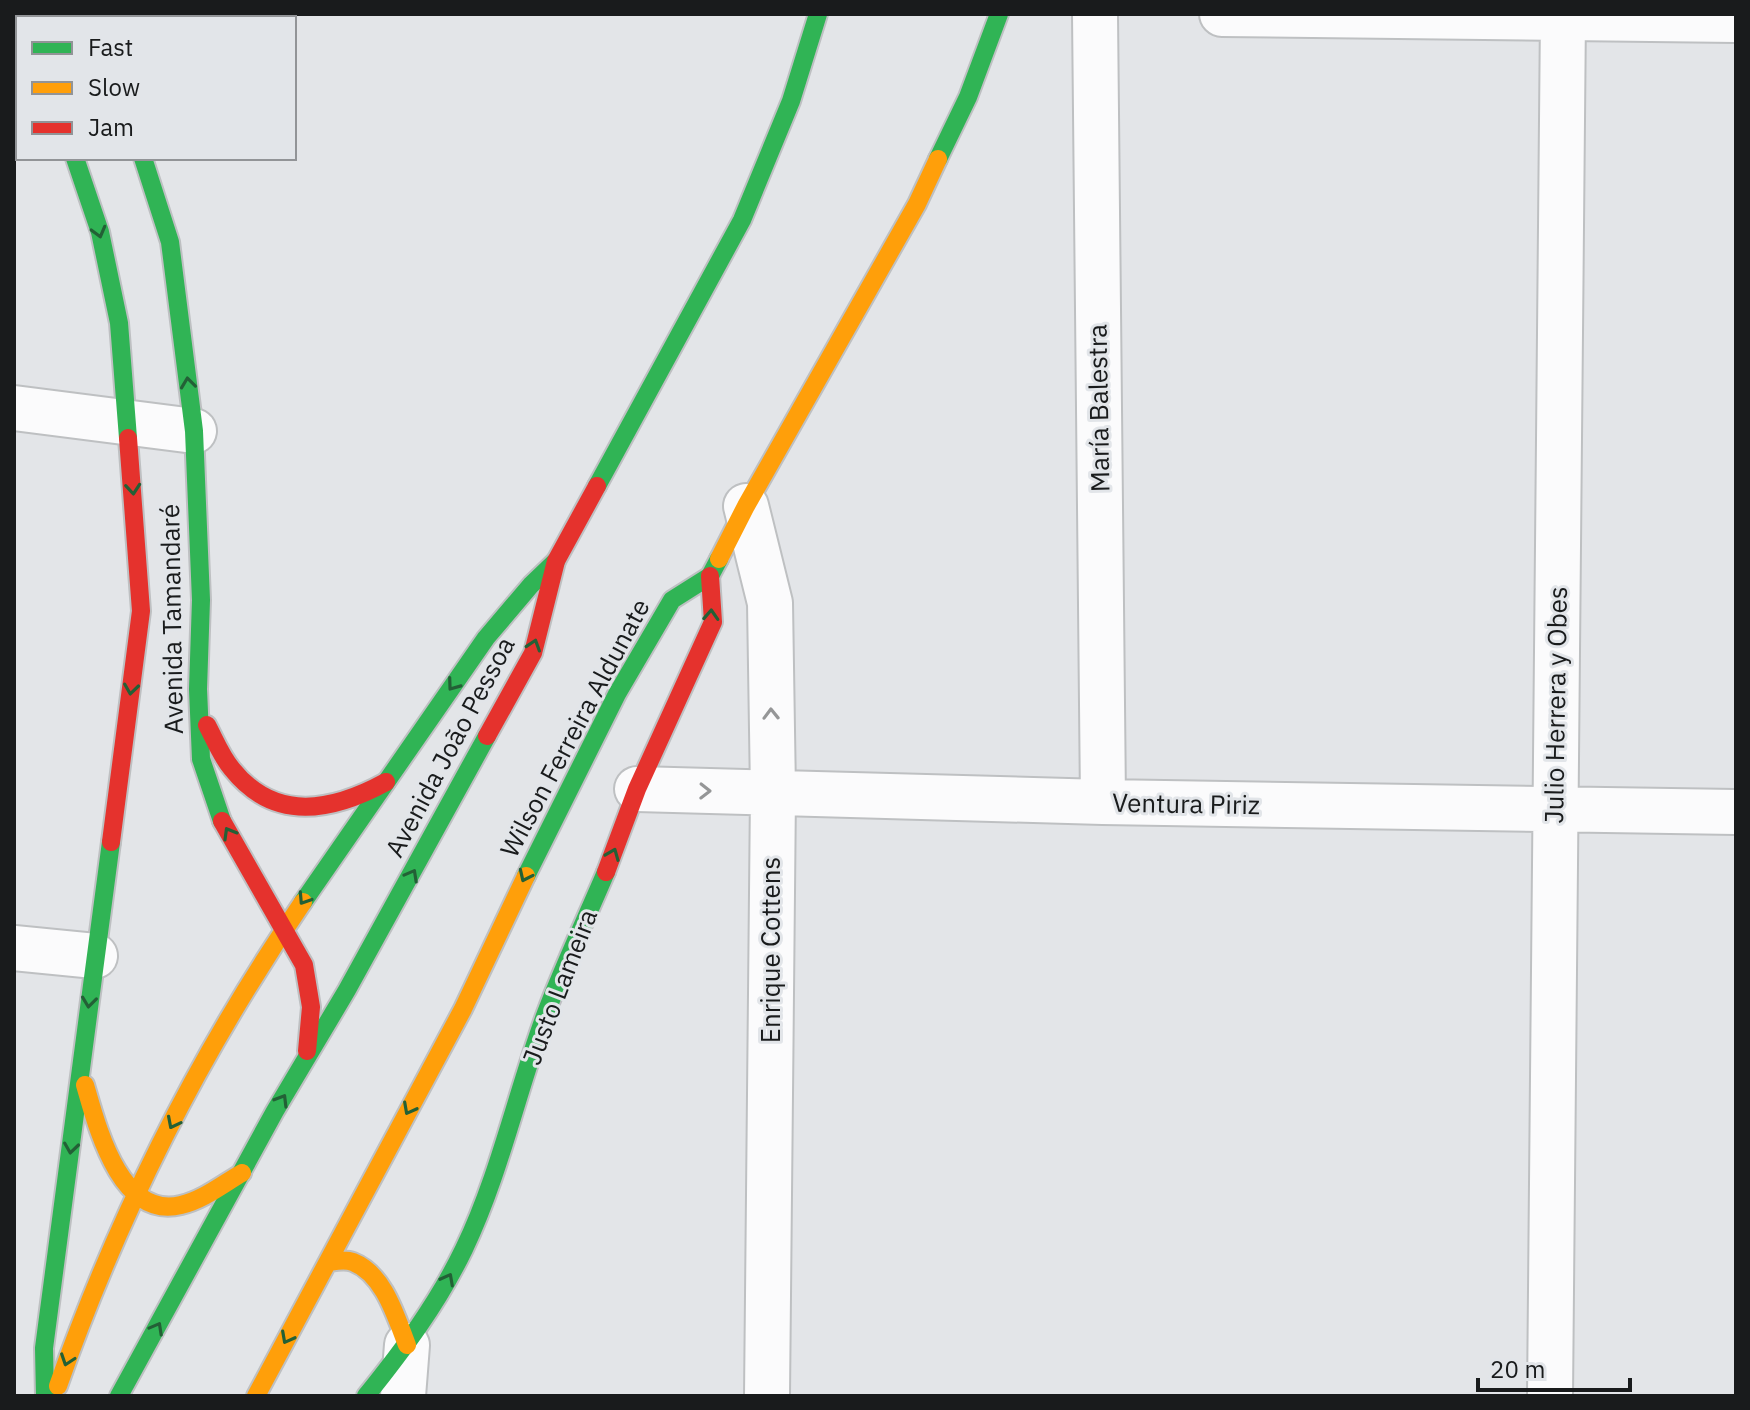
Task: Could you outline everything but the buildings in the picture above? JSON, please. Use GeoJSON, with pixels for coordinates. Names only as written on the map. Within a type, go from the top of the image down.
{"type":"FeatureCollection","features":[{"type":"Feature","properties":{"kind":"street","name":"Avenida João Pessoa"},"geometry":{"type":"LineString","coordinates":[[119,1396],[306,1058],[440,825],[533,653],[556,561],[742,220],[791,101],[818,14]]}},
{"type":"Feature","properties":{"kind":"street"},"geometry":{"type":"LineString","coordinates":[[710,576],[746,506],[917,204],[968,97],[999,14]]}},
{"type":"Feature","properties":{"kind":"street","name":"María Balestra"},"geometry":{"type":"LineString","coordinates":[[1095,14],[1103,802]]}},
{"type":"Feature","properties":{"kind":"street"},"geometry":{"type":"LineString","coordinates":[[1222,14],[1736,20]]}},
{"type":"Feature","properties":{"kind":"street","name":"Julio Herrera y Obes"},"geometry":{"type":"LineString","coordinates":[[1550,1396],[1563,16]]}},
{"type":"Feature","properties":{"kind":"street","name":"Avenida Tamandaré"},"geometry":{"type":"LineString","coordinates":[[45,1396],[44,1348],[141,611],[119,323],[100,232],[76,160]]}},
{"type":"Feature","properties":{"kind":"street","name":"Avenida Tamandaré"},"geometry":{"type":"LineString","coordinates":[[144,160],[170,242],[194,431],[201,600],[198,707],[201,759],[222,821],[304,965],[311,984],[312,1024],[306,1058]]}},
{"type":"Feature","properties":{"kind":"street"},"geometry":{"type":"LineString","coordinates":[[14,408],[194,431]]}},
{"type":"Feature","properties":{"kind":"street","name":"Enrique Cottens"},"geometry":{"type":"LineString","coordinates":[[746,506],[770,603],[773,792],[767,1396]]}},
{"type":"Feature","properties":{"kind":"street"},"geometry":{"type":"LineString","coordinates":[[54,1396],[82,1316],[137,1194],[219,1034],[326,864],[501,618],[556,561]]}},
{"type":"Feature","properties":{"kind":"street","name":"Justo Lameira"},"geometry":{"type":"LineString","coordinates":[[403,1396],[407,1345],[444,1288],[465,1247],[486,1196],[546,1013],[613,855],[637,789],[713,622],[710,576]]}},
{"type":"Feature","properties":{"kind":"street","name":"Wilson Ferreira Aldunate"},"geometry":{"type":"LineString","coordinates":[[256,1396],[463,1009],[546,832],[617,694],[672,600],[710,576]]}},
{"type":"Feature","properties":{"kind":"street"},"geometry":{"type":"LineString","coordinates":[[198,707],[233,771],[256,793],[290,804],[326,807],[359,796],[386,782]]}},
{"type":"Feature","properties":{"kind":"street","name":"Ventura Piriz"},"geometry":{"type":"LineString","coordinates":[[637,789],[1103,802],[1736,812]]}},
{"type":"Feature","properties":{"kind":"street"},"geometry":{"type":"LineString","coordinates":[[14,948],[95,956]]}},
{"type":"Feature","properties":{"kind":"street"},"geometry":{"type":"LineString","coordinates":[[81,1071],[110,1160],[124,1183],[137,1194],[155,1203],[180,1206],[242,1173]]}},
{"type":"Feature","properties":{"kind":"street"},"geometry":{"type":"LineString","coordinates":[[361,1199],[360,1227],[371,1275]]}},
{"type":"Feature","properties":{"kind":"street"},"geometry":{"type":"LineString","coordinates":[[328,1262],[350,1261],[371,1275],[389,1300],[407,1345],[366,1396]]}},
{"type":"Feature","properties":{"kind":"traffic: fast"},"geometry":{"type":"LineString","coordinates":[[597,486],[742,220],[791,101],[818,14]]}},
{"type":"Feature","properties":{"kind":"traffic: fast"},"geometry":{"type":"LineString","coordinates":[[938,159],[968,97],[999,14]]}},
{"type":"Feature","properties":{"kind":"traffic: fast"},"geometry":{"type":"LineString","coordinates":[[76,160],[100,232],[119,323],[128,438]]}},
{"type":"Feature","properties":{"kind":"traffic: fast"},"geometry":{"type":"LineString","coordinates":[[144,160],[170,242],[194,431],[201,600],[198,689],[201,759],[222,821]]}},
{"type":"Feature","properties":{"kind":"traffic: fast"},"geometry":{"type":"LineString","coordinates":[[526,876],[617,694],[672,600],[710,576],[719,559]]}},
{"type":"Feature","properties":{"kind":"traffic: fast"},"geometry":{"type":"LineString","coordinates":[[303,902],[486,638],[556,561]]}},
{"type":"Feature","properties":{"kind":"traffic: fast"},"geometry":{"type":"LineString","coordinates":[[119,1396],[275,1111],[347,990],[487,736]]}},
{"type":"Feature","properties":{"kind":"traffic: fast"},"geometry":{"type":"LineString","coordinates":[[45,1396],[44,1348],[111,842]]}},
{"type":"Feature","properties":{"kind":"traffic: fast"},"geometry":{"type":"LineString","coordinates":[[366,1396],[419,1326],[443,1288],[477,1221],[546,1013],[606,872]]}},
{"type":"Feature","properties":{"kind":"traffic: slow"},"geometry":{"type":"LineString","coordinates":[[719,559],[917,204],[938,159]]}},
{"type":"Feature","properties":{"kind":"traffic: slow"},"geometry":{"type":"LineString","coordinates":[[256,1396],[463,1009],[526,876]]}},
{"type":"Feature","properties":{"kind":"traffic: slow"},"geometry":{"type":"LineString","coordinates":[[58,1386],[107,1260],[165,1136],[230,1017],[303,902]]}},
{"type":"Feature","properties":{"kind":"traffic: slow"},"geometry":{"type":"LineString","coordinates":[[85,1085],[96,1123],[115,1166],[127,1184],[142,1198],[160,1206],[181,1205],[205,1196],[242,1173]]}},
{"type":"Feature","properties":{"kind":"traffic: slow"},"geometry":{"type":"LineString","coordinates":[[328,1262],[353,1262],[373,1276],[388,1298],[407,1345]]}},
{"type":"Feature","properties":{"kind":"traffic: jam"},"geometry":{"type":"LineString","coordinates":[[111,842],[141,611],[128,438]]}},
{"type":"Feature","properties":{"kind":"traffic: jam"},"geometry":{"type":"LineString","coordinates":[[487,736],[533,653],[556,561],[597,486]]}},
{"type":"Feature","properties":{"kind":"traffic: jam"},"geometry":{"type":"LineString","coordinates":[[606,872],[637,789],[713,622],[710,576]]}},
{"type":"Feature","properties":{"kind":"traffic: jam"},"geometry":{"type":"LineString","coordinates":[[207,725],[228,764],[249,786],[267,798],[305,807],[325,805],[346,800],[386,782]]}},
{"type":"Feature","properties":{"kind":"traffic: jam"},"geometry":{"type":"LineString","coordinates":[[222,821],[304,965],[311,1007],[307,1051]]}}]}
